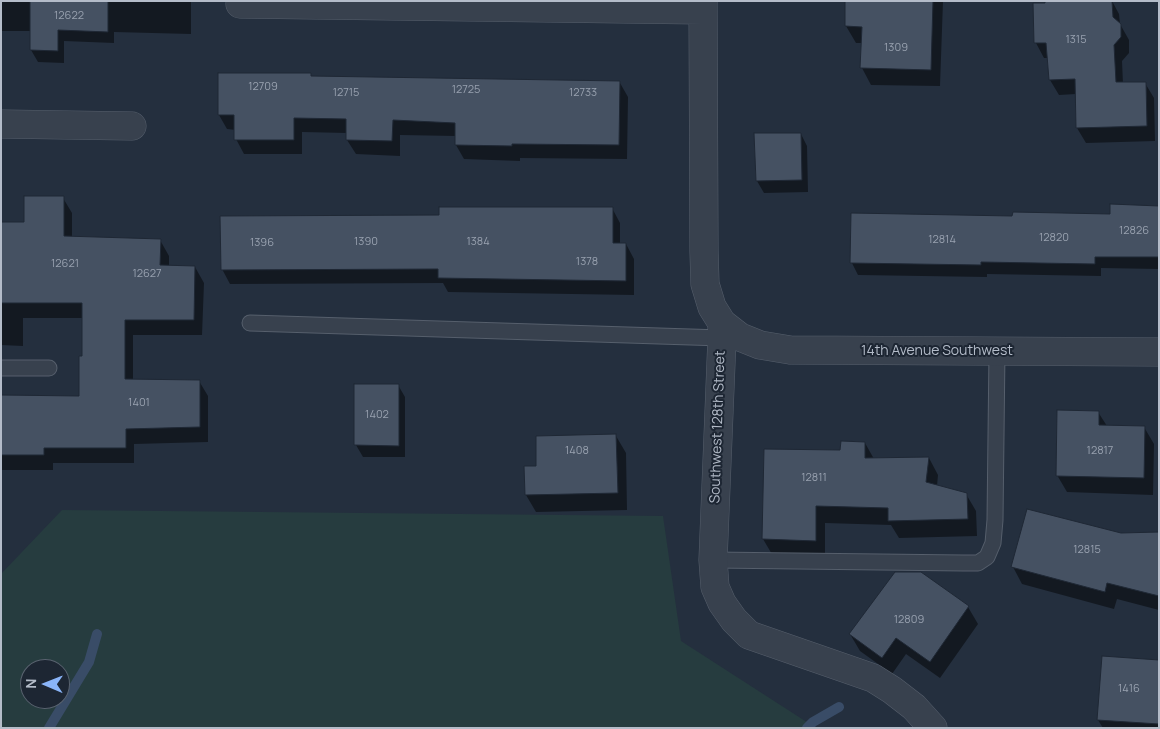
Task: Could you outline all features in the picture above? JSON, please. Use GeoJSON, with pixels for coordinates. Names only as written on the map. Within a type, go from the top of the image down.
{"type":"FeatureCollection","features":[{"type":"Feature","properties":{"kind":"street"},"geometry":{"type":"LineString","coordinates":[[240,4],[369,3],[703,6]]}},
{"type":"Feature","properties":{"kind":"street","name":"Southwest 128th Street"},"geometry":{"type":"LineString","coordinates":[[703,6],[705,284],[722,331],[713,560],[715,587],[722,603],[734,620],[749,635],[874,678],[914,707],[933,728]]}},
{"type":"Feature","properties":{"kind":"street"},"geometry":{"type":"LineString","coordinates":[[1,124],[132,126]]}},
{"type":"Feature","properties":{"kind":"street","name":"14th Avenue Southwest"},"geometry":{"type":"LineString","coordinates":[[722,331],[760,346],[790,350],[1159,352]]}},
{"type":"Feature","properties":{"kind":"lane"},"geometry":{"type":"LineString","coordinates":[[250,324],[722,331]]}},
{"type":"Feature","properties":{"kind":"lane"},"geometry":{"type":"LineString","coordinates":[[713,560],[978,563],[987,557],[993,543],[995,520],[997,351]]}},
{"type":"Feature","properties":{"kind":"lane"},"geometry":{"type":"LineString","coordinates":[[1,368],[49,368]]}},
{"type":"Feature","properties":{"kind":"green space"},"geometry":{"type":"Polygon","coordinates":[[[62,510],[663,516],[681,641],[816,728],[1,728],[1,574],[62,510]]]}},
{"type":"Feature","properties":{"kind":"building"},"geometry":{"type":"Polygon","coordinates":[[[30,1],[108,1],[108,32],[58,30],[58,51],[30,50],[30,1]]]}},
{"type":"Feature","properties":{"kind":"building"},"geometry":{"type":"Polygon","coordinates":[[[845,1],[933,1],[931,70],[860,68],[862,27],[845,26],[845,1]]]}},
{"type":"Feature","properties":{"kind":"building"},"geometry":{"type":"Polygon","coordinates":[[[1045,1],[1112,1],[1113,17],[1121,24],[1121,37],[1114,45],[1116,82],[1146,82],[1147,126],[1076,128],[1075,79],[1049,80],[1046,43],[1034,43],[1033,3],[1045,3],[1045,1]]]}},
{"type":"Feature","properties":{"kind":"building"},"geometry":{"type":"Polygon","coordinates":[[[218,73],[311,73],[311,76],[620,81],[619,145],[455,145],[455,123],[393,120],[392,141],[346,140],[346,119],[294,118],[294,140],[234,140],[234,115],[218,115],[218,73]]]}},
{"type":"Feature","properties":{"kind":"building"},"geometry":{"type":"Polygon","coordinates":[[[754,133],[801,133],[802,180],[756,181],[754,133]]]}},
{"type":"Feature","properties":{"kind":"building"},"geometry":{"type":"Polygon","coordinates":[[[24,196],[64,196],[64,236],[161,239],[160,265],[195,266],[194,320],[125,320],[125,379],[200,380],[200,427],[126,429],[126,448],[44,448],[44,455],[1,455],[1,395],[79,396],[79,356],[82,356],[82,303],[1,303],[1,222],[24,222],[24,196]]]}},
{"type":"Feature","properties":{"kind":"building"},"geometry":{"type":"Polygon","coordinates":[[[1110,204],[1159,206],[1159,257],[1095,257],[1095,264],[981,262],[981,265],[850,263],[851,213],[1012,216],[1013,212],[1110,214],[1110,204]]]}},
{"type":"Feature","properties":{"kind":"building"},"geometry":{"type":"Polygon","coordinates":[[[439,207],[613,207],[613,243],[626,243],[626,281],[438,278],[438,269],[221,270],[220,216],[439,215],[439,207]]]}},
{"type":"Feature","properties":{"kind":"building"},"geometry":{"type":"Polygon","coordinates":[[[354,384],[399,384],[399,446],[354,445],[354,384]]]}},
{"type":"Feature","properties":{"kind":"building"},"geometry":{"type":"Polygon","coordinates":[[[1057,410],[1099,411],[1099,425],[1145,426],[1144,478],[1056,476],[1057,410]]]}},
{"type":"Feature","properties":{"kind":"building"},"geometry":{"type":"Polygon","coordinates":[[[616,434],[618,493],[525,495],[524,466],[536,466],[536,436],[616,434]]]}},
{"type":"Feature","properties":{"kind":"building"},"geometry":{"type":"Polygon","coordinates":[[[841,441],[865,442],[865,458],[929,457],[926,482],[967,493],[968,519],[888,521],[888,508],[816,506],[816,541],[762,539],[764,449],[840,450],[841,441]]]}},
{"type":"Feature","properties":{"kind":"building"},"geometry":{"type":"Polygon","coordinates":[[[1027,509],[1121,533],[1159,532],[1159,596],[1107,583],[1105,592],[1011,567],[1027,509]]]}},
{"type":"Feature","properties":{"kind":"building"},"geometry":{"type":"Polygon","coordinates":[[[895,572],[921,572],[969,606],[930,662],[896,638],[882,658],[849,634],[895,572]]]}},
{"type":"Feature","properties":{"kind":"building"},"geometry":{"type":"Polygon","coordinates":[[[1102,656],[1159,660],[1159,724],[1097,720],[1102,656]]]}},
{"type":"Feature","properties":{"kind":"waterway"},"geometry":{"type":"LineString","coordinates":[[49,728],[89,662],[97,634]]}},
{"type":"Feature","properties":{"kind":"waterway"},"geometry":{"type":"LineString","coordinates":[[807,728],[813,722],[839,707]]}}]}
